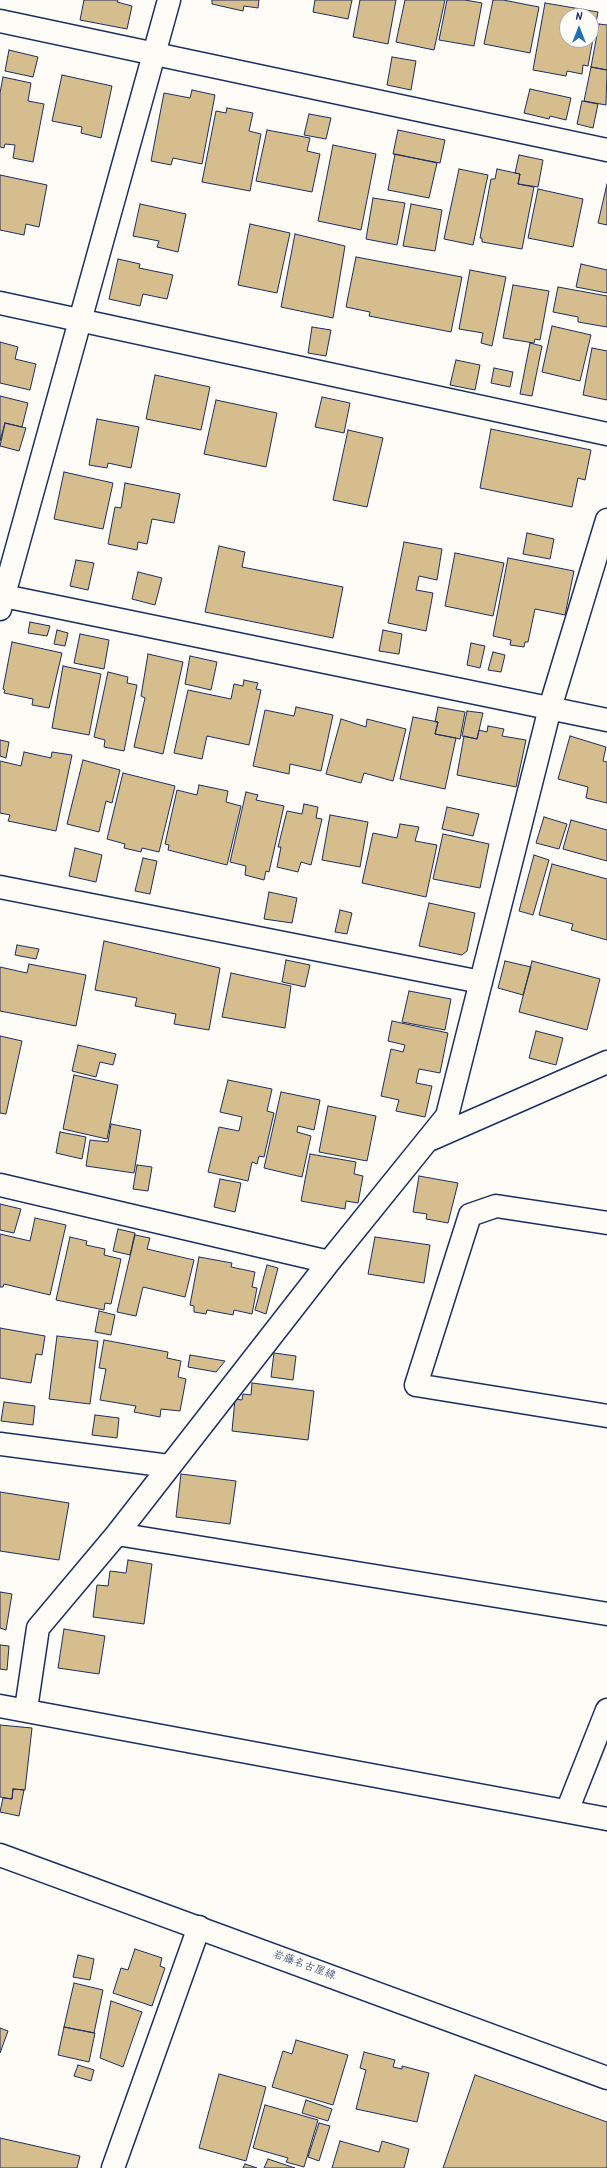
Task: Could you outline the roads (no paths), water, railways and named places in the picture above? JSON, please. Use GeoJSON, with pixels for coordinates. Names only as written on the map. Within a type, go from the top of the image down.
{"type":"FeatureCollection","features":[{"type":"Feature","properties":{"kind":"street"},"geometry":{"type":"LineString","coordinates":[[169,0],[2,602],[607,720]]}},
{"type":"Feature","properties":{"kind":"street"},"geometry":{"type":"LineString","coordinates":[[0,21],[607,150]]}},
{"type":"Feature","properties":{"kind":"street"},"geometry":{"type":"LineString","coordinates":[[0,303],[607,434]]}},
{"type":"Feature","properties":{"kind":"street"},"geometry":{"type":"LineString","coordinates":[[26,1709],[38,1628],[116,1534],[329,1262],[447,1116],[550,708],[607,520]]}},
{"type":"Feature","properties":{"kind":"street"},"geometry":{"type":"LineString","coordinates":[[0,887],[481,982]]}},
{"type":"Feature","properties":{"kind":"street"},"geometry":{"type":"LineString","coordinates":[[426,1142],[607,1062]]}},
{"type":"Feature","properties":{"kind":"street"},"geometry":{"type":"LineString","coordinates":[[0,1184],[329,1262]]}},
{"type":"Feature","properties":{"kind":"street"},"geometry":{"type":"LineString","coordinates":[[607,1223],[496,1206],[470,1215],[416,1385],[607,1416]]}},
{"type":"Feature","properties":{"kind":"street"},"geometry":{"type":"LineString","coordinates":[[0,1444],[169,1466]]}},
{"type":"Feature","properties":{"kind":"street"},"geometry":{"type":"LineString","coordinates":[[116,1534],[607,1614]]}},
{"type":"Feature","properties":{"kind":"street"},"geometry":{"type":"LineString","coordinates":[[0,1706],[26,1709],[607,1819]]}},
{"type":"Feature","properties":{"kind":"street"},"geometry":{"type":"LineString","coordinates":[[567,1811],[607,1710]]}},
{"type":"Feature","properties":{"kind":"street","name":"岩藤名古屋線"},"geometry":{"type":"LineString","coordinates":[[0,1855],[607,2078]]}},
{"type":"Feature","properties":{"kind":"street"},"geometry":{"type":"LineString","coordinates":[[113,2168],[199,1928]]}}]}
